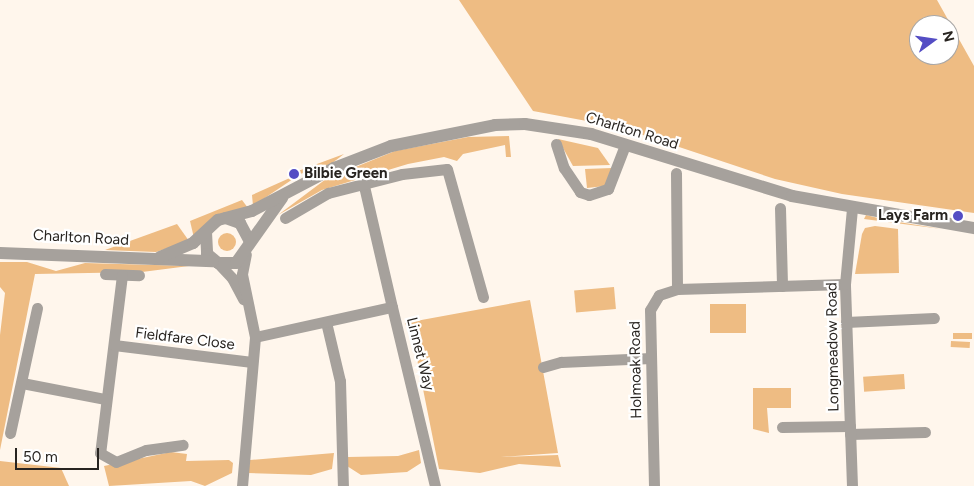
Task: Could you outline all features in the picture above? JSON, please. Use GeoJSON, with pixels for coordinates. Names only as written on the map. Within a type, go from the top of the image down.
{"type":"FeatureCollection","features":[{"type":"Feature","properties":{"kind":"street","name":"Charlton Road"},"geometry":{"type":"LineString","coordinates":[[160,256],[193,243],[226,218],[285,194],[391,146],[495,125],[556,126],[624,145],[750,185],[852,208],[974,228]]}},
{"type":"Feature","properties":{"kind":"street"},"geometry":{"type":"LineString","coordinates":[[556,144],[568,175],[580,192],[589,194],[608,189],[624,145]]}},
{"type":"Feature","properties":{"kind":"street"},"geometry":{"type":"LineString","coordinates":[[285,218],[328,193],[439,167],[451,172],[483,297]]}},
{"type":"Feature","properties":{"kind":"street"},"geometry":{"type":"LineString","coordinates":[[676,173],[677,289]]}},
{"type":"Feature","properties":{"kind":"street"},"geometry":{"type":"LineString","coordinates":[[364,186],[392,307]]}},
{"type":"Feature","properties":{"kind":"street","name":"Charlton Road"},"geometry":{"type":"LineString","coordinates":[[0,253],[160,256],[236,263],[285,194]]}},
{"type":"Feature","properties":{"kind":"street"},"geometry":{"type":"LineString","coordinates":[[780,208],[782,286]]}},
{"type":"Feature","properties":{"kind":"street","name":"Longmeadow Road"},"geometry":{"type":"LineString","coordinates":[[852,208],[845,284],[852,486]]}},
{"type":"Feature","properties":{"kind":"street"},"geometry":{"type":"LineString","coordinates":[[226,218],[240,223],[248,248],[242,274],[255,337],[242,486]]}},
{"type":"Feature","properties":{"kind":"street"},"geometry":{"type":"LineString","coordinates":[[206,232],[204,248],[232,278],[248,310]]}},
{"type":"Feature","properties":{"kind":"street"},"geometry":{"type":"LineString","coordinates":[[104,274],[139,275]]}},
{"type":"Feature","properties":{"kind":"street","name":"Fieldfare Close"},"geometry":{"type":"LineString","coordinates":[[122,275],[114,345],[105,399],[102,457],[116,462],[146,450],[183,446]]}},
{"type":"Feature","properties":{"kind":"street","name":"Holmoak Road"},"geometry":{"type":"LineString","coordinates":[[654,486],[651,358],[653,301],[677,289],[845,284]]}},
{"type":"Feature","properties":{"kind":"street","name":"Linnet Way"},"geometry":{"type":"LineString","coordinates":[[255,337],[392,307],[435,486]]}},
{"type":"Feature","properties":{"kind":"street"},"geometry":{"type":"LineString","coordinates":[[10,433],[37,308]]}},
{"type":"Feature","properties":{"kind":"street"},"geometry":{"type":"LineString","coordinates":[[846,322],[934,318]]}},
{"type":"Feature","properties":{"kind":"street"},"geometry":{"type":"LineString","coordinates":[[326,322],[340,381],[343,486]]}},
{"type":"Feature","properties":{"kind":"street","name":"Fieldfare Close"},"geometry":{"type":"LineString","coordinates":[[114,345],[252,362]]}},
{"type":"Feature","properties":{"kind":"street"},"geometry":{"type":"LineString","coordinates":[[542,367],[561,362],[651,358]]}},
{"type":"Feature","properties":{"kind":"street"},"geometry":{"type":"LineString","coordinates":[[22,383],[105,399]]}},
{"type":"Feature","properties":{"kind":"street"},"geometry":{"type":"LineString","coordinates":[[782,427],[925,432]]}},
{"type":"Feature","properties":{"kind":"shaded area"},"geometry":{"type":"Polygon","coordinates":[[[459,0],[937,0],[945,15],[909,15],[909,65],[959,65],[959,39],[974,66],[974,213],[842,194],[775,179],[619,127],[533,111],[459,0]]]}},
{"type":"Feature","properties":{"kind":"shaded area"},"geometry":{"type":"Polygon","coordinates":[[[509,136],[511,157],[506,157],[505,145],[463,154],[457,161],[444,157],[408,164],[322,190],[278,215],[326,179],[395,151],[468,137],[509,136]]]}},
{"type":"Feature","properties":{"kind":"shaded area"},"geometry":{"type":"Polygon","coordinates":[[[558,139],[598,148],[610,165],[573,166],[558,139]]]}},
{"type":"Feature","properties":{"kind":"shaded area"},"geometry":{"type":"Polygon","coordinates":[[[344,154],[331,164],[300,174],[298,171],[344,154]]]}},
{"type":"Feature","properties":{"kind":"shaded area"},"geometry":{"type":"Polygon","coordinates":[[[612,168],[605,186],[587,188],[585,169],[612,168]]]}},
{"type":"Feature","properties":{"kind":"shaded area"},"geometry":{"type":"Polygon","coordinates":[[[292,177],[293,179],[253,206],[252,195],[292,177]]]}},
{"type":"Feature","properties":{"kind":"shaded area"},"geometry":{"type":"Polygon","coordinates":[[[242,200],[248,208],[194,238],[190,221],[242,200]]]}},
{"type":"Feature","properties":{"kind":"shaded area"},"geometry":{"type":"Polygon","coordinates":[[[866,215],[886,220],[942,229],[864,219],[866,215]]]}},
{"type":"Feature","properties":{"kind":"shaded area"},"geometry":{"type":"Polygon","coordinates":[[[177,224],[189,241],[156,252],[105,250],[177,224]]]}},
{"type":"Feature","properties":{"kind":"shaded area"},"geometry":{"type":"Polygon","coordinates":[[[875,226],[898,229],[899,273],[855,274],[862,234],[865,228],[875,226]]]}},
{"type":"Feature","properties":{"kind":"shaded area"},"geometry":{"type":"Polygon","coordinates":[[[223,233],[231,233],[236,238],[234,249],[223,251],[218,246],[218,238],[223,233]]]}},
{"type":"Feature","properties":{"kind":"shaded area"},"geometry":{"type":"Polygon","coordinates":[[[0,262],[27,262],[56,271],[85,263],[189,266],[142,272],[35,274],[0,450],[0,335],[5,293],[0,287],[0,262]]]}},
{"type":"Feature","properties":{"kind":"shaded area"},"geometry":{"type":"Polygon","coordinates":[[[614,287],[616,309],[576,312],[574,290],[614,287]]]}},
{"type":"Feature","properties":{"kind":"shaded area"},"geometry":{"type":"Polygon","coordinates":[[[530,300],[558,453],[501,457],[558,455],[561,467],[519,464],[480,473],[439,469],[414,344],[405,323],[530,300]]]}},
{"type":"Feature","properties":{"kind":"shaded area"},"geometry":{"type":"Polygon","coordinates":[[[710,304],[746,304],[746,333],[710,333],[710,304]]]}},
{"type":"Feature","properties":{"kind":"shaded area"},"geometry":{"type":"Polygon","coordinates":[[[953,333],[972,333],[972,339],[953,339],[953,333]]]}},
{"type":"Feature","properties":{"kind":"shaded area"},"geometry":{"type":"Polygon","coordinates":[[[951,341],[970,342],[970,348],[951,347],[951,341]]]}},
{"type":"Feature","properties":{"kind":"shaded area"},"geometry":{"type":"Polygon","coordinates":[[[904,374],[905,389],[864,392],[863,377],[904,374]]]}},
{"type":"Feature","properties":{"kind":"shaded area"},"geometry":{"type":"Polygon","coordinates":[[[753,388],[791,388],[791,408],[767,408],[769,433],[753,429],[753,388]]]}},
{"type":"Feature","properties":{"kind":"shaded area"},"geometry":{"type":"Polygon","coordinates":[[[419,450],[421,463],[407,472],[361,475],[347,466],[348,457],[398,456],[419,450]]]}},
{"type":"Feature","properties":{"kind":"shaded area"},"geometry":{"type":"Polygon","coordinates":[[[171,452],[187,454],[186,461],[229,460],[233,463],[232,473],[205,486],[191,481],[109,486],[104,466],[171,452]]]}},
{"type":"Feature","properties":{"kind":"shaded area"},"geometry":{"type":"Polygon","coordinates":[[[334,453],[332,469],[311,475],[248,473],[250,460],[334,453]]]}},
{"type":"Feature","properties":{"kind":"shaded area"},"geometry":{"type":"Polygon","coordinates":[[[0,461],[61,468],[69,486],[0,486],[0,461]]]}},
{"type":"Feature","properties":{"kind":"place","name":"Bilbie Green"},"geometry":{"type":"Point","coordinates":[294,174]}},
{"type":"Feature","properties":{"kind":"place","name":"Lays Farm"},"geometry":{"type":"Point","coordinates":[958,216]}}]}
